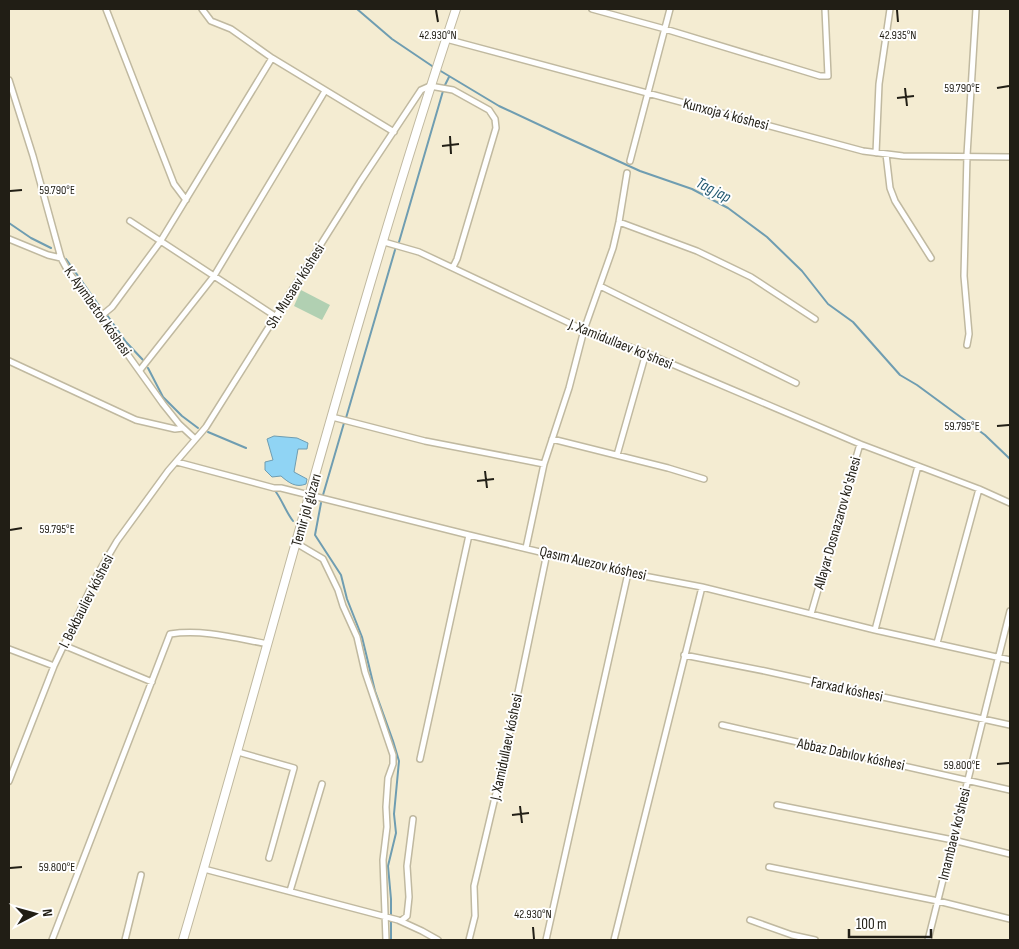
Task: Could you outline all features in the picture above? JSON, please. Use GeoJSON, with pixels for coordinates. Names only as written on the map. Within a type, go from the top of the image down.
{"type":"FeatureCollection","features":[{"type":"Feature","properties":{"kind":"street"},"geometry":{"type":"LineString","coordinates":[[106,9],[174,184],[186,200]]}},
{"type":"Feature","properties":{"kind":"street"},"geometry":{"type":"LineString","coordinates":[[202,9],[211,21],[231,29],[272,58],[394,132]]}},
{"type":"Feature","properties":{"kind":"street"},"geometry":{"type":"LineString","coordinates":[[446,39],[456,9]]}},
{"type":"Feature","properties":{"kind":"street"},"geometry":{"type":"LineString","coordinates":[[592,9],[820,76],[828,76],[825,9]]}},
{"type":"Feature","properties":{"kind":"street"},"geometry":{"type":"LineString","coordinates":[[630,161],[670,9]]}},
{"type":"Feature","properties":{"kind":"street"},"geometry":{"type":"LineString","coordinates":[[876,153],[879,84],[890,9]]}},
{"type":"Feature","properties":{"kind":"street"},"geometry":{"type":"LineString","coordinates":[[967,345],[969,334],[964,282],[967,155],[976,9]]}},
{"type":"Feature","properties":{"kind":"street","name":"Temir jol gúzarı"},"geometry":{"type":"LineString","coordinates":[[183,940],[332,417],[446,39]]}},
{"type":"Feature","properties":{"kind":"street","name":"Kunxoja 4 kóshesi"},"geometry":{"type":"LineString","coordinates":[[446,39],[876,153],[1010,157]]}},
{"type":"Feature","properties":{"kind":"street"},"geometry":{"type":"LineString","coordinates":[[100,317],[112,307],[160,242],[272,58]]}},
{"type":"Feature","properties":{"kind":"street","name":"K. Ayımbetov kóshesi"},"geometry":{"type":"LineString","coordinates":[[9,80],[33,156],[61,258],[100,317],[163,404],[194,438]]}},
{"type":"Feature","properties":{"kind":"street"},"geometry":{"type":"LineString","coordinates":[[431,84],[454,90],[489,110],[495,119],[496,128],[457,258],[452,267]]}},
{"type":"Feature","properties":{"kind":"street","name":"Sh. Musaev kóshesi"},"geometry":{"type":"LineString","coordinates":[[194,438],[206,426],[421,90],[431,84]]}},
{"type":"Feature","properties":{"kind":"street"},"geometry":{"type":"LineString","coordinates":[[140,370],[214,276],[325,91]]}},
{"type":"Feature","properties":{"kind":"street"},"geometry":{"type":"LineString","coordinates":[[886,154],[890,188],[895,201],[931,258]]}},
{"type":"Feature","properties":{"kind":"street"},"geometry":{"type":"LineString","coordinates":[[526,548],[544,464],[569,388],[584,330],[613,248],[627,173]]}},
{"type":"Feature","properties":{"kind":"street"},"geometry":{"type":"LineString","coordinates":[[130,220],[160,242],[275,316]]}},
{"type":"Feature","properties":{"kind":"street"},"geometry":{"type":"LineString","coordinates":[[619,222],[697,251],[751,277],[815,319]]}},
{"type":"Feature","properties":{"kind":"street"},"geometry":{"type":"LineString","coordinates":[[9,238],[48,255],[61,258]]}},
{"type":"Feature","properties":{"kind":"street","name":"J. Xamidullaev ko'shesi"},"geometry":{"type":"LineString","coordinates":[[384,242],[420,252],[584,330],[646,353],[860,444]]}},
{"type":"Feature","properties":{"kind":"street"},"geometry":{"type":"LineString","coordinates":[[600,286],[796,383]]}},
{"type":"Feature","properties":{"kind":"street"},"geometry":{"type":"LineString","coordinates":[[617,455],[646,353]]}},
{"type":"Feature","properties":{"kind":"street"},"geometry":{"type":"LineString","coordinates":[[9,361],[136,420],[175,430],[183,428]]}},
{"type":"Feature","properties":{"kind":"street"},"geometry":{"type":"LineString","coordinates":[[332,417],[425,441],[544,464]]}},
{"type":"Feature","properties":{"kind":"street","name":"I. Bekbauliev kóshesi"},"geometry":{"type":"LineString","coordinates":[[9,781],[54,666],[97,575],[117,541],[194,438]]}},
{"type":"Feature","properties":{"kind":"street"},"geometry":{"type":"LineString","coordinates":[[552,439],[704,480]]}},
{"type":"Feature","properties":{"kind":"street","name":"Allayar Dosnazarov ko'shesi"},"geometry":{"type":"LineString","coordinates":[[811,614],[860,444],[1010,503]]}},
{"type":"Feature","properties":{"kind":"street","name":"Qasım Auezov kóshesi"},"geometry":{"type":"LineString","coordinates":[[177,462],[274,488],[281,488],[628,573],[702,588],[874,630],[1010,660]]}},
{"type":"Feature","properties":{"kind":"street"},"geometry":{"type":"LineString","coordinates":[[874,630],[918,466]]}},
{"type":"Feature","properties":{"kind":"street"},"geometry":{"type":"LineString","coordinates":[[937,643],[978,489]]}},
{"type":"Feature","properties":{"kind":"street"},"geometry":{"type":"LineString","coordinates":[[420,759],[469,535]]}},
{"type":"Feature","properties":{"kind":"street"},"geometry":{"type":"LineString","coordinates":[[296,542],[324,559],[357,637],[365,672],[393,755],[388,778],[387,827],[383,860],[386,940]]}},
{"type":"Feature","properties":{"kind":"street","name":"J. Xamidullaev kóshesi"},"geometry":{"type":"LineString","coordinates":[[469,940],[475,916],[474,886],[505,756],[546,553]]}},
{"type":"Feature","properties":{"kind":"street"},"geometry":{"type":"LineString","coordinates":[[546,940],[628,573]]}},
{"type":"Feature","properties":{"kind":"street"},"geometry":{"type":"LineString","coordinates":[[614,940],[702,588]]}},
{"type":"Feature","properties":{"kind":"street","name":"Imambaev ko'shesi"},"geometry":{"type":"LineString","coordinates":[[928,940],[1010,611]]}},
{"type":"Feature","properties":{"kind":"street"},"geometry":{"type":"LineString","coordinates":[[52,940],[170,634],[184,632],[212,633],[268,644]]}},
{"type":"Feature","properties":{"kind":"street"},"geometry":{"type":"LineString","coordinates":[[63,645],[152,682]]}},
{"type":"Feature","properties":{"kind":"street"},"geometry":{"type":"LineString","coordinates":[[9,649],[54,666]]}},
{"type":"Feature","properties":{"kind":"street","name":"Farxad kóshesi"},"geometry":{"type":"LineString","coordinates":[[684,655],[1010,725]]}},
{"type":"Feature","properties":{"kind":"street","name":"Abbaz Dabılov kóshesi"},"geometry":{"type":"LineString","coordinates":[[722,725],[1010,790]]}},
{"type":"Feature","properties":{"kind":"street"},"geometry":{"type":"LineString","coordinates":[[238,752],[294,768],[269,858]]}},
{"type":"Feature","properties":{"kind":"street"},"geometry":{"type":"LineString","coordinates":[[290,891],[322,784]]}},
{"type":"Feature","properties":{"kind":"street"},"geometry":{"type":"LineString","coordinates":[[777,805],[952,840],[1010,854]]}},
{"type":"Feature","properties":{"kind":"street"},"geometry":{"type":"LineString","coordinates":[[400,921],[407,916],[409,897],[407,866],[413,819]]}},
{"type":"Feature","properties":{"kind":"street"},"geometry":{"type":"LineString","coordinates":[[770,867],[1010,919]]}},
{"type":"Feature","properties":{"kind":"street"},"geometry":{"type":"LineString","coordinates":[[204,869],[400,921],[438,940]]}},
{"type":"Feature","properties":{"kind":"street"},"geometry":{"type":"LineString","coordinates":[[124,940],[141,875]]}},
{"type":"Feature","properties":{"kind":"street"},"geometry":{"type":"LineString","coordinates":[[750,920],[792,935],[815,940]]}},
{"type":"Feature","properties":{"kind":"green space"},"geometry":{"type":"Polygon","coordinates":[[[301,290],[330,305],[322,320],[294,306],[301,290]]]}},
{"type":"Feature","properties":{"kind":"water"},"geometry":{"type":"Polygon","coordinates":[[[274,436],[297,438],[308,443],[307,449],[298,449],[294,472],[307,479],[306,484],[293,484],[281,476],[272,477],[265,470],[265,462],[273,460],[267,439],[274,436]]]}},
{"type":"Feature","properties":{"kind":"waterway","name":"Tag jap"},"geometry":{"type":"LineString","coordinates":[[357,9],[392,39],[435,68]]}},
{"type":"Feature","properties":{"kind":"waterway","name":"Tag jap"},"geometry":{"type":"LineString","coordinates":[[439,70],[499,106],[640,171],[692,189],[728,208],[767,237],[802,271],[828,304],[853,322],[900,375],[917,385],[985,435],[1010,459]]}},
{"type":"Feature","properties":{"kind":"waterway"},"geometry":{"type":"LineString","coordinates":[[445,85],[449,77]]}},
{"type":"Feature","properties":{"kind":"waterway"},"geometry":{"type":"LineString","coordinates":[[399,242],[443,91]]}},
{"type":"Feature","properties":{"kind":"waterway"},"geometry":{"type":"LineString","coordinates":[[9,223],[31,238],[51,248]]}},
{"type":"Feature","properties":{"kind":"waterway"},"geometry":{"type":"LineString","coordinates":[[346,418],[395,250]]}},
{"type":"Feature","properties":{"kind":"waterway"},"geometry":{"type":"LineString","coordinates":[[66,259],[100,307]]}},
{"type":"Feature","properties":{"kind":"waterway"},"geometry":{"type":"LineString","coordinates":[[107,315],[126,342],[143,360]]}},
{"type":"Feature","properties":{"kind":"waterway"},"geometry":{"type":"LineString","coordinates":[[148,368],[163,397],[182,416],[198,428]]}},
{"type":"Feature","properties":{"kind":"waterway"},"geometry":{"type":"LineString","coordinates":[[323,495],[344,423]]}},
{"type":"Feature","properties":{"kind":"waterway"},"geometry":{"type":"LineString","coordinates":[[208,432],[246,448]]}},
{"type":"Feature","properties":{"kind":"waterway"},"geometry":{"type":"LineString","coordinates":[[276,492],[293,521]]}},
{"type":"Feature","properties":{"kind":"waterway"},"geometry":{"type":"LineString","coordinates":[[321,503],[315,535],[341,575],[347,599],[362,637],[375,691],[399,761],[394,814],[396,833],[388,866],[391,899],[391,940]]}}]}
